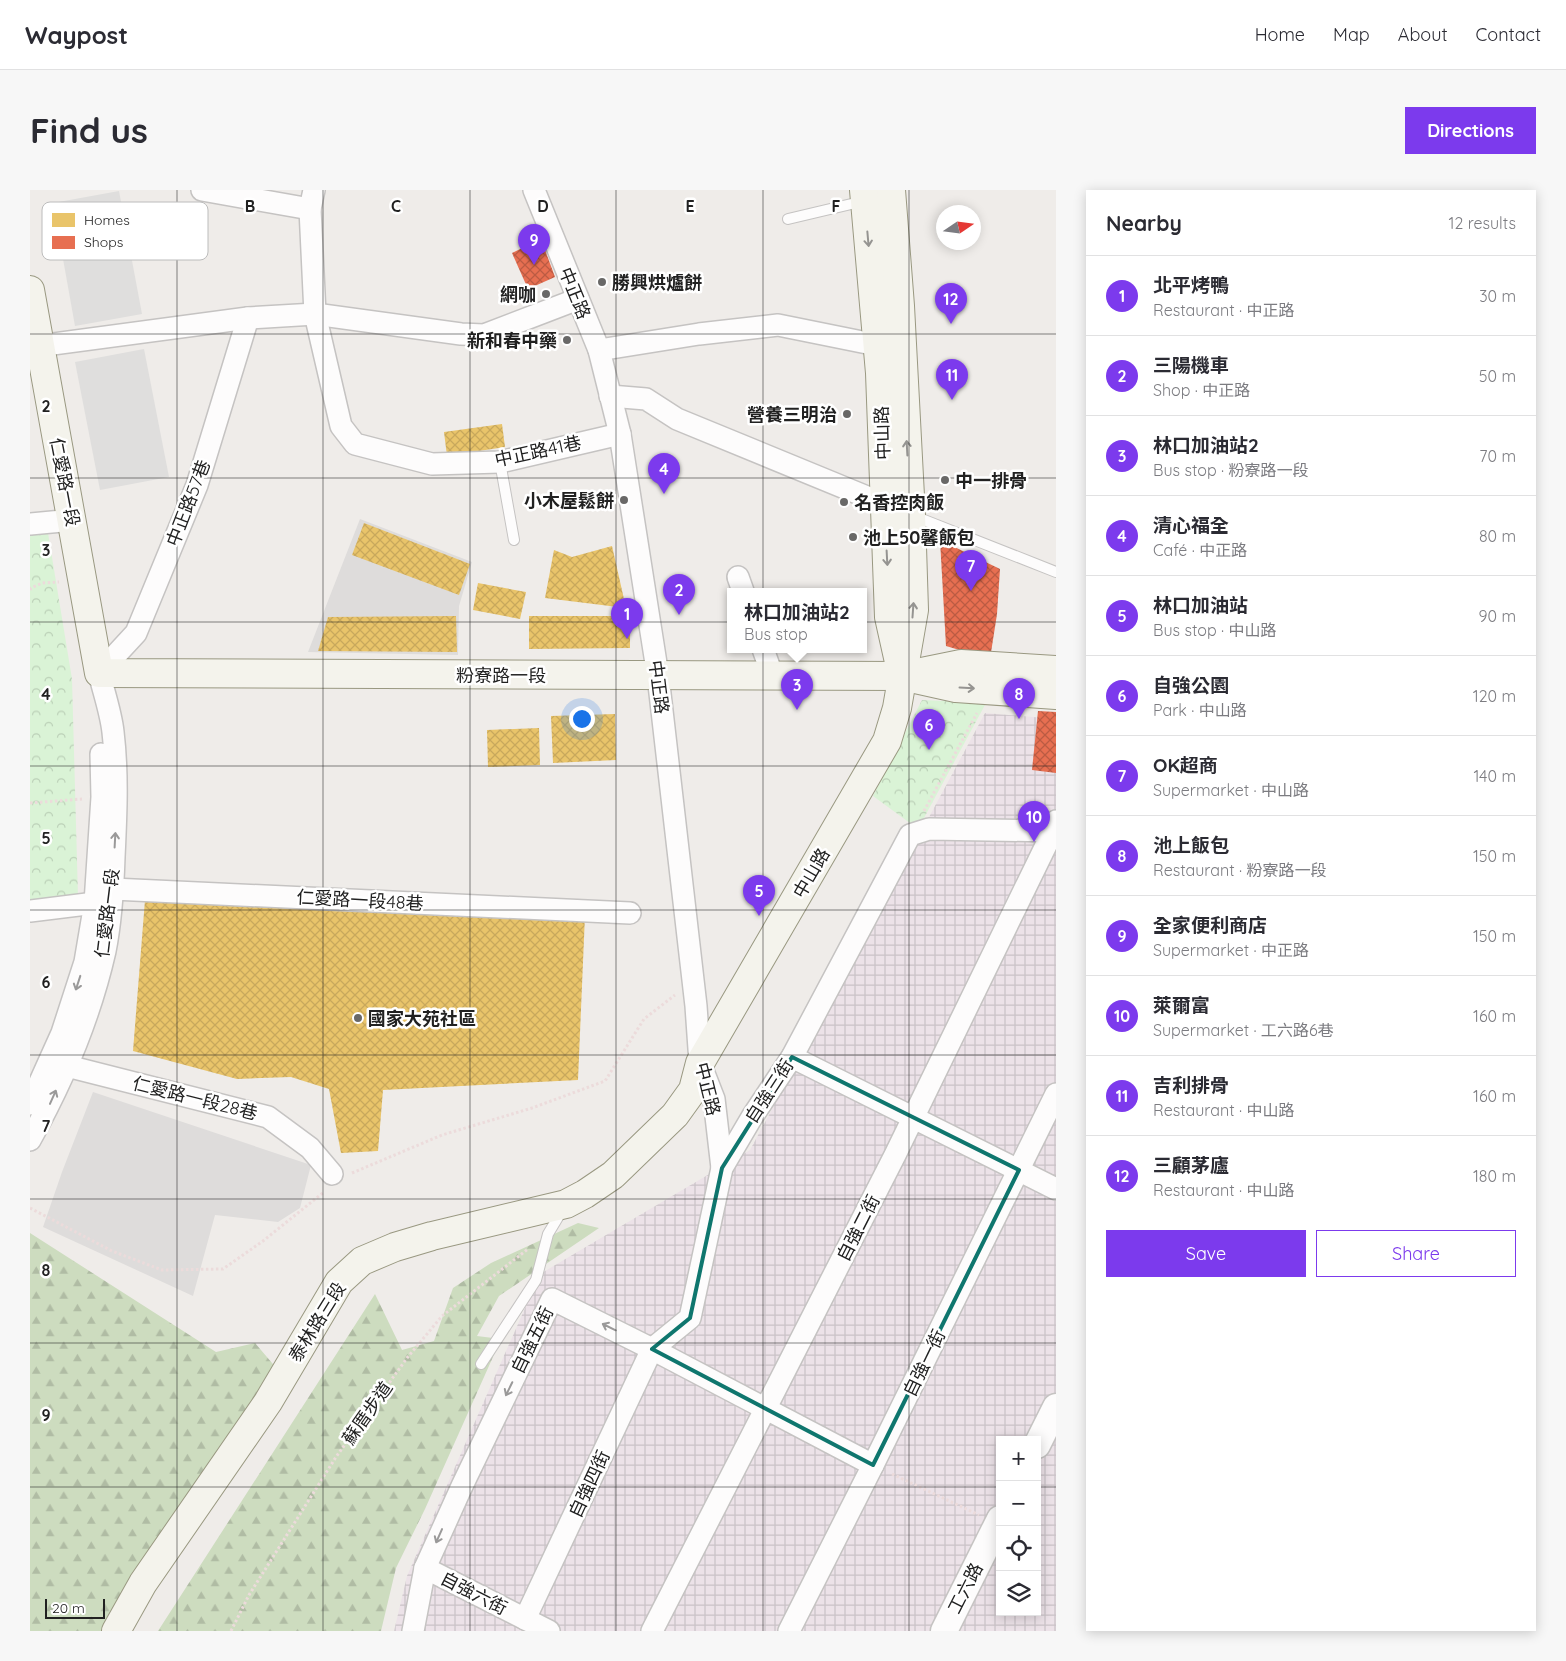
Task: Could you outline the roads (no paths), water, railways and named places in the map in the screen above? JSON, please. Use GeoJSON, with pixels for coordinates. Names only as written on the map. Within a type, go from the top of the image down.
{"type":"FeatureCollection","features":[{"type":"Feature","properties":{"kind":"main road","name":"中山路"},"geometry":{"type":"LineString","coordinates":[[700,1063],[887,741],[897,708],[914,610],[911,515],[891,190]]}},
{"type":"Feature","properties":{"kind":"main road","name":"中山路"},"geometry":{"type":"LineString","coordinates":[[864,196],[880,373],[890,617],[902,676]]}},
{"type":"Feature","properties":{"kind":"main road","name":"仁愛路一段"},"geometry":{"type":"LineString","coordinates":[[30,290],[35,347],[73,520],[100,674]]}},
{"type":"Feature","properties":{"kind":"main road","name":"粉寮路一段"},"geometry":{"type":"LineString","coordinates":[[100,674],[902,676],[961,664],[1056,670]]}},
{"type":"Feature","properties":{"kind":"main road","name":"粉寮路一段"},"geometry":{"type":"LineString","coordinates":[[902,676],[956,688],[1056,695]]}},
{"type":"Feature","properties":{"kind":"main road","name":"泰林路三段"},"geometry":{"type":"LineString","coordinates":[[116,1631],[143,1583],[268,1402],[339,1282],[362,1261],[395,1247],[432,1236],[566,1204],[585,1194],[613,1175],[675,1115],[693,1090],[700,1063]]}},
{"type":"Feature","properties":{"kind":"street"},"geometry":{"type":"LineString","coordinates":[[202,190],[312,199]]}},
{"type":"Feature","properties":{"kind":"street","name":"中正路"},"geometry":{"type":"LineString","coordinates":[[534,190],[599,350],[620,434],[658,676],[693,981],[700,1063],[714,1100],[722,1168]]}},
{"type":"Feature","properties":{"kind":"street","name":"中正路41巷"},"geometry":{"type":"LineString","coordinates":[[312,199],[315,314],[341,426],[355,444],[432,464],[500,462],[620,434]]}},
{"type":"Feature","properties":{"kind":"street"},"geometry":{"type":"LineString","coordinates":[[35,347],[248,318],[315,314],[461,334],[484,335],[578,300]]}},
{"type":"Feature","properties":{"kind":"street","name":"中正路57巷"},"geometry":{"type":"LineString","coordinates":[[100,674],[136,633],[197,484],[248,318]]}},
{"type":"Feature","properties":{"kind":"street"},"geometry":{"type":"LineString","coordinates":[[599,350],[699,334],[778,326],[877,345]]}},
{"type":"Feature","properties":{"kind":"street"},"geometry":{"type":"LineString","coordinates":[[610,396],[646,399],[678,419],[884,504]]}},
{"type":"Feature","properties":{"kind":"street"},"geometry":{"type":"LineString","coordinates":[[30,524],[73,520]]}},
{"type":"Feature","properties":{"kind":"street"},"geometry":{"type":"LineString","coordinates":[[764,653],[773,677]]}},
{"type":"Feature","properties":{"kind":"street","name":"仁愛路一段"},"geometry":{"type":"LineString","coordinates":[[30,1104],[62,1033],[85,962],[95,903],[102,797],[100,674]]}},
{"type":"Feature","properties":{"kind":"street","name":"仁愛路一段"},"geometry":{"type":"LineString","coordinates":[[30,1140],[47,1110],[67,1066],[87,1015],[105,950],[113,889],[117,797],[113,731],[100,674]]}},
{"type":"Feature","properties":{"kind":"street","name":"自強三街"},"geometry":{"type":"LineString","coordinates":[[652,1348],[690,1318],[722,1168],[752,1117],[792,1057],[910,835],[928,829],[1055,828]]}},
{"type":"Feature","properties":{"kind":"street","name":"自強二街"},"geometry":{"type":"LineString","coordinates":[[652,1631],[914,1118],[1055,828]]}},
{"type":"Feature","properties":{"kind":"street"},"geometry":{"type":"LineString","coordinates":[[30,911],[95,903],[113,889]]}},
{"type":"Feature","properties":{"kind":"street","name":"仁愛路一段48巷"},"geometry":{"type":"LineString","coordinates":[[113,889],[630,913]]}},
{"type":"Feature","properties":{"kind":"street"},"geometry":{"type":"LineString","coordinates":[[792,1057],[1056,1189]]}},
{"type":"Feature","properties":{"kind":"street","name":"仁愛路一段28巷"},"geometry":{"type":"LineString","coordinates":[[67,1066],[268,1117],[310,1148],[329,1182]]}},
{"type":"Feature","properties":{"kind":"street","name":"自強一街"},"geometry":{"type":"LineString","coordinates":[[789,1631],[1056,1094]]}},
{"type":"Feature","properties":{"kind":"street","name":"自強五街"},"geometry":{"type":"LineString","coordinates":[[413,1631],[425,1568],[462,1486],[552,1299],[652,1348],[873,1465]]}},
{"type":"Feature","properties":{"kind":"street","name":"自強四街"},"geometry":{"type":"LineString","coordinates":[[525,1619],[652,1348]]}},
{"type":"Feature","properties":{"kind":"street"},"geometry":{"type":"LineString","coordinates":[[1041,1437],[1056,1407]]}},
{"type":"Feature","properties":{"kind":"street","name":"工六路"},"geometry":{"type":"LineString","coordinates":[[944,1631],[996,1526]]}},
{"type":"Feature","properties":{"kind":"street","name":"自強六街"},"geometry":{"type":"LineString","coordinates":[[425,1568],[549,1631]]}},
{"type":"Feature","properties":{"kind":"lane"},"geometry":{"type":"LineString","coordinates":[[788,219],[864,196]]}},
{"type":"Feature","properties":{"kind":"lane"},"geometry":{"type":"LineString","coordinates":[[500,462],[514,540]]}},
{"type":"Feature","properties":{"kind":"lane"},"geometry":{"type":"LineString","coordinates":[[911,515],[1056,572]]}},
{"type":"Feature","properties":{"kind":"lane"},"geometry":{"type":"LineString","coordinates":[[481,1364],[536,1280],[548,1234],[566,1204]]}},
{"type":"Feature","properties":{"kind":"place","name":"全家便利商店"},"geometry":{"type":"Point","coordinates":[534,265]}},
{"type":"Feature","properties":{"kind":"place","name":"勝興烘爐餅"},"geometry":{"type":"Point","coordinates":[602,282]}},
{"type":"Feature","properties":{"kind":"place","name":"網咖"},"geometry":{"type":"Point","coordinates":[546,294]}},
{"type":"Feature","properties":{"kind":"place","name":"三顧茅廬"},"geometry":{"type":"Point","coordinates":[951,324]}},
{"type":"Feature","properties":{"kind":"place","name":"新和春中藥"},"geometry":{"type":"Point","coordinates":[567,340]}},
{"type":"Feature","properties":{"kind":"place","name":"吉利排骨"},"geometry":{"type":"Point","coordinates":[952,400]}},
{"type":"Feature","properties":{"kind":"place","name":"營養三明治"},"geometry":{"type":"Point","coordinates":[847,414]}},
{"type":"Feature","properties":{"kind":"place","name":"中一排骨"},"geometry":{"type":"Point","coordinates":[945,480]}},
{"type":"Feature","properties":{"kind":"place","name":"清心福全"},"geometry":{"type":"Point","coordinates":[664,494]}},
{"type":"Feature","properties":{"kind":"place","name":"小木屋鬆餅"},"geometry":{"type":"Point","coordinates":[624,500]}},
{"type":"Feature","properties":{"kind":"place","name":"名香控肉飯"},"geometry":{"type":"Point","coordinates":[844,502]}},
{"type":"Feature","properties":{"kind":"place","name":"池上50馨飯包"},"geometry":{"type":"Point","coordinates":[853,537]}},
{"type":"Feature","properties":{"kind":"place","name":"OK超商"},"geometry":{"type":"Point","coordinates":[971,591]}},
{"type":"Feature","properties":{"kind":"place","name":"三陽機車"},"geometry":{"type":"Point","coordinates":[679,615]}},
{"type":"Feature","properties":{"kind":"place","name":"北平烤鴨"},"geometry":{"type":"Point","coordinates":[627,639]}},
{"type":"Feature","properties":{"kind":"place","name":"林口加油站2"},"geometry":{"type":"Point","coordinates":[797,710]}},
{"type":"Feature","properties":{"kind":"place","name":"池上飯包"},"geometry":{"type":"Point","coordinates":[1019,719]}},
{"type":"Feature","properties":{"kind":"place","name":"自強公園"},"geometry":{"type":"Point","coordinates":[929,750]}},
{"type":"Feature","properties":{"kind":"place","name":"萊爾富"},"geometry":{"type":"Point","coordinates":[1034,842]}},
{"type":"Feature","properties":{"kind":"place","name":"林口加油站"},"geometry":{"type":"Point","coordinates":[759,916]}},
{"type":"Feature","properties":{"kind":"place","name":"國家大苑社區"},"geometry":{"type":"Point","coordinates":[358,1018]}}]}
